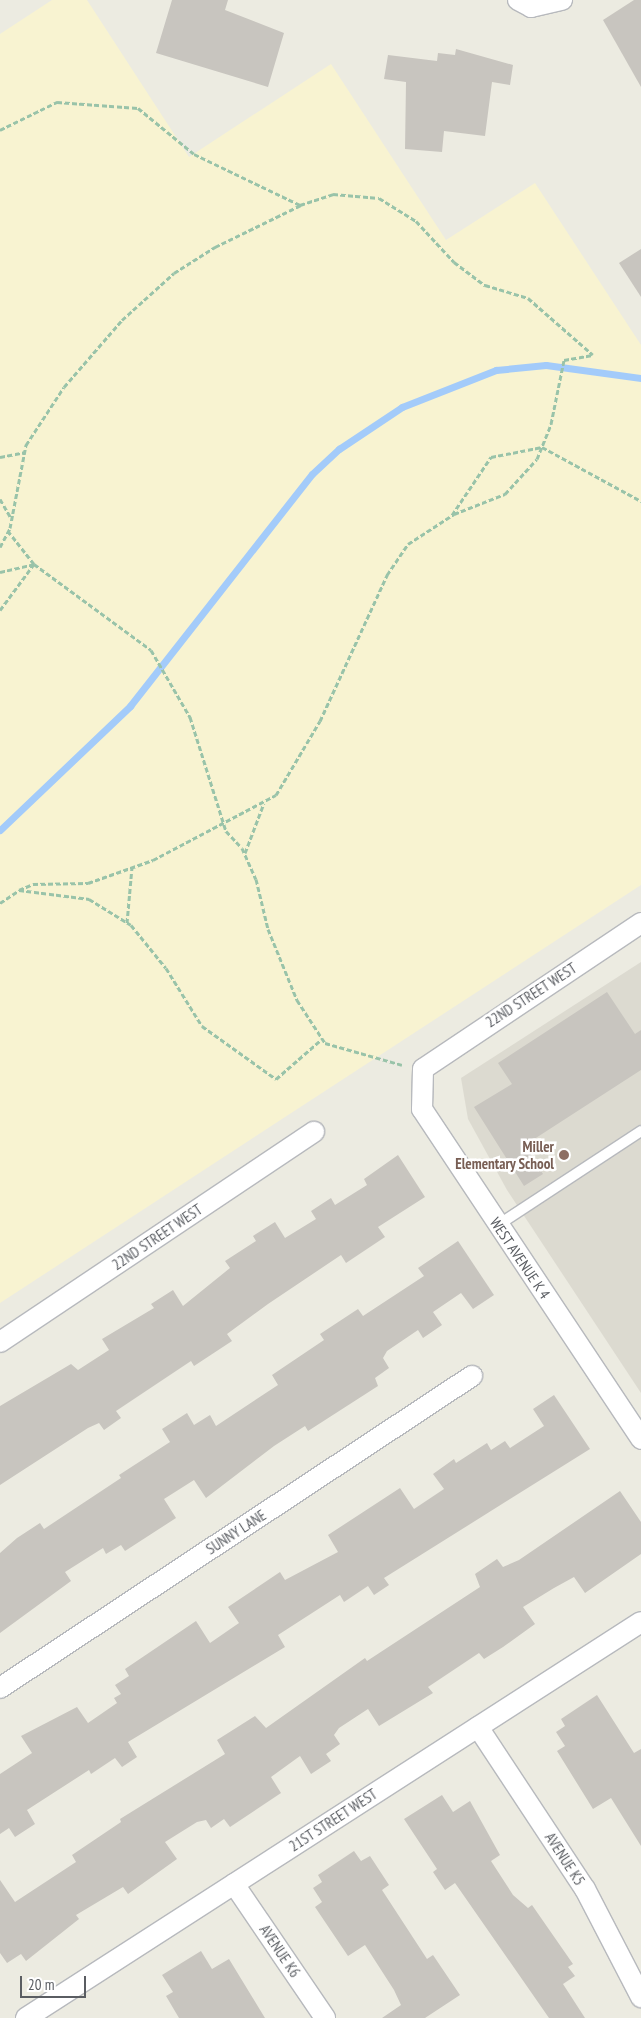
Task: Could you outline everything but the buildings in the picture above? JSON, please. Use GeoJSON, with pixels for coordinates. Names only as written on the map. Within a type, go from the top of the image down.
{"type":"FeatureCollection","features":[{"type":"Feature","properties":{"kind":"street"},"geometry":{"type":"LineString","coordinates":[[518,0],[531,6],[562,0]]}},
{"type":"Feature","properties":{"kind":"street","name":"22ND STREET WEST"},"geometry":{"type":"LineString","coordinates":[[423,1069],[641,923]]}},
{"type":"Feature","properties":{"kind":"street","name":"WEST AVENUE K 4"},"geometry":{"type":"LineString","coordinates":[[423,1069],[422,1109],[641,1439]]}},
{"type":"Feature","properties":{"kind":"street","name":"22ND STREET WEST"},"geometry":{"type":"LineString","coordinates":[[0,1342],[314,1132]]}},
{"type":"Feature","properties":{"kind":"street","name":"SUNNY LANE"},"geometry":{"type":"LineString","coordinates":[[0,1688],[472,1376]]}},
{"type":"Feature","properties":{"kind":"street","name":"21ST STREET WEST"},"geometry":{"type":"LineString","coordinates":[[26,2018],[641,1622]]}},
{"type":"Feature","properties":{"kind":"street","name":"AVENUE K5"},"geometry":{"type":"LineString","coordinates":[[478,1727],[585,1889],[641,1997]]}},
{"type":"Feature","properties":{"kind":"street","name":"AVENUE K6"},"geometry":{"type":"LineString","coordinates":[[234,1884],[326,2018]]}},
{"type":"Feature","properties":{"kind":"lane"},"geometry":{"type":"LineString","coordinates":[[498,1225],[641,1131]]}},
{"type":"Feature","properties":{"kind":"path"},"geometry":{"type":"LineString","coordinates":[[0,130],[57,102],[138,108],[194,154],[304,204]]}},
{"type":"Feature","properties":{"kind":"path"},"geometry":{"type":"LineString","coordinates":[[0,547],[8,531],[25,452],[64,386],[122,320],[174,273],[215,247],[304,204],[333,194],[379,198],[416,221],[454,262],[485,285],[528,298],[593,355],[564,360],[542,447],[537,458],[505,494],[452,515],[408,544],[387,575],[320,721],[276,795],[224,826],[132,867],[88,883],[33,884],[19,890],[0,903]]}},
{"type":"Feature","properties":{"kind":"path"},"geometry":{"type":"LineString","coordinates":[[452,515],[491,456],[542,447],[641,501]]}},
{"type":"Feature","properties":{"kind":"path"},"geometry":{"type":"LineString","coordinates":[[0,457],[25,452]]}},
{"type":"Feature","properties":{"kind":"path"},"geometry":{"type":"LineString","coordinates":[[0,498],[11,519]]}},
{"type":"Feature","properties":{"kind":"path"},"geometry":{"type":"LineString","coordinates":[[8,531],[34,564],[151,650],[190,717],[224,826],[245,854],[268,929],[297,1000],[322,1039],[375,1059],[423,1069]]}},
{"type":"Feature","properties":{"kind":"path"},"geometry":{"type":"LineString","coordinates":[[0,572],[34,564]]}},
{"type":"Feature","properties":{"kind":"path"},"geometry":{"type":"LineString","coordinates":[[0,610],[34,564]]}},
{"type":"Feature","properties":{"kind":"path"},"geometry":{"type":"LineString","coordinates":[[245,854],[265,802]]}},
{"type":"Feature","properties":{"kind":"path"},"geometry":{"type":"LineString","coordinates":[[127,923],[132,867]]}},
{"type":"Feature","properties":{"kind":"path"},"geometry":{"type":"LineString","coordinates":[[19,890],[89,899],[127,923],[166,968],[202,1026],[276,1078],[322,1039]]}},
{"type":"Feature","properties":{"kind":"shaded area","name":"Miller Elementary School"},"geometry":{"type":"Polygon","coordinates":[[[641,962],[641,1393],[507,1190],[468,1119],[461,1078],[641,962]]]}},
{"type":"Feature","properties":{"kind":"sand"},"geometry":{"type":"Polygon","coordinates":[[[52,0],[87,0],[189,157],[331,64],[446,240],[535,183],[641,345],[641,885],[0,1303],[0,34],[52,0]]]}},
{"type":"Feature","properties":{"kind":"waterway"},"geometry":{"type":"LineString","coordinates":[[0,830],[130,706],[312,474],[339,449],[402,407],[496,370],[546,365],[641,378]]}},
{"type":"Feature","properties":{"kind":"place","name":"Miller Elementary School"},"geometry":{"type":"Point","coordinates":[564,1155]}}]}
